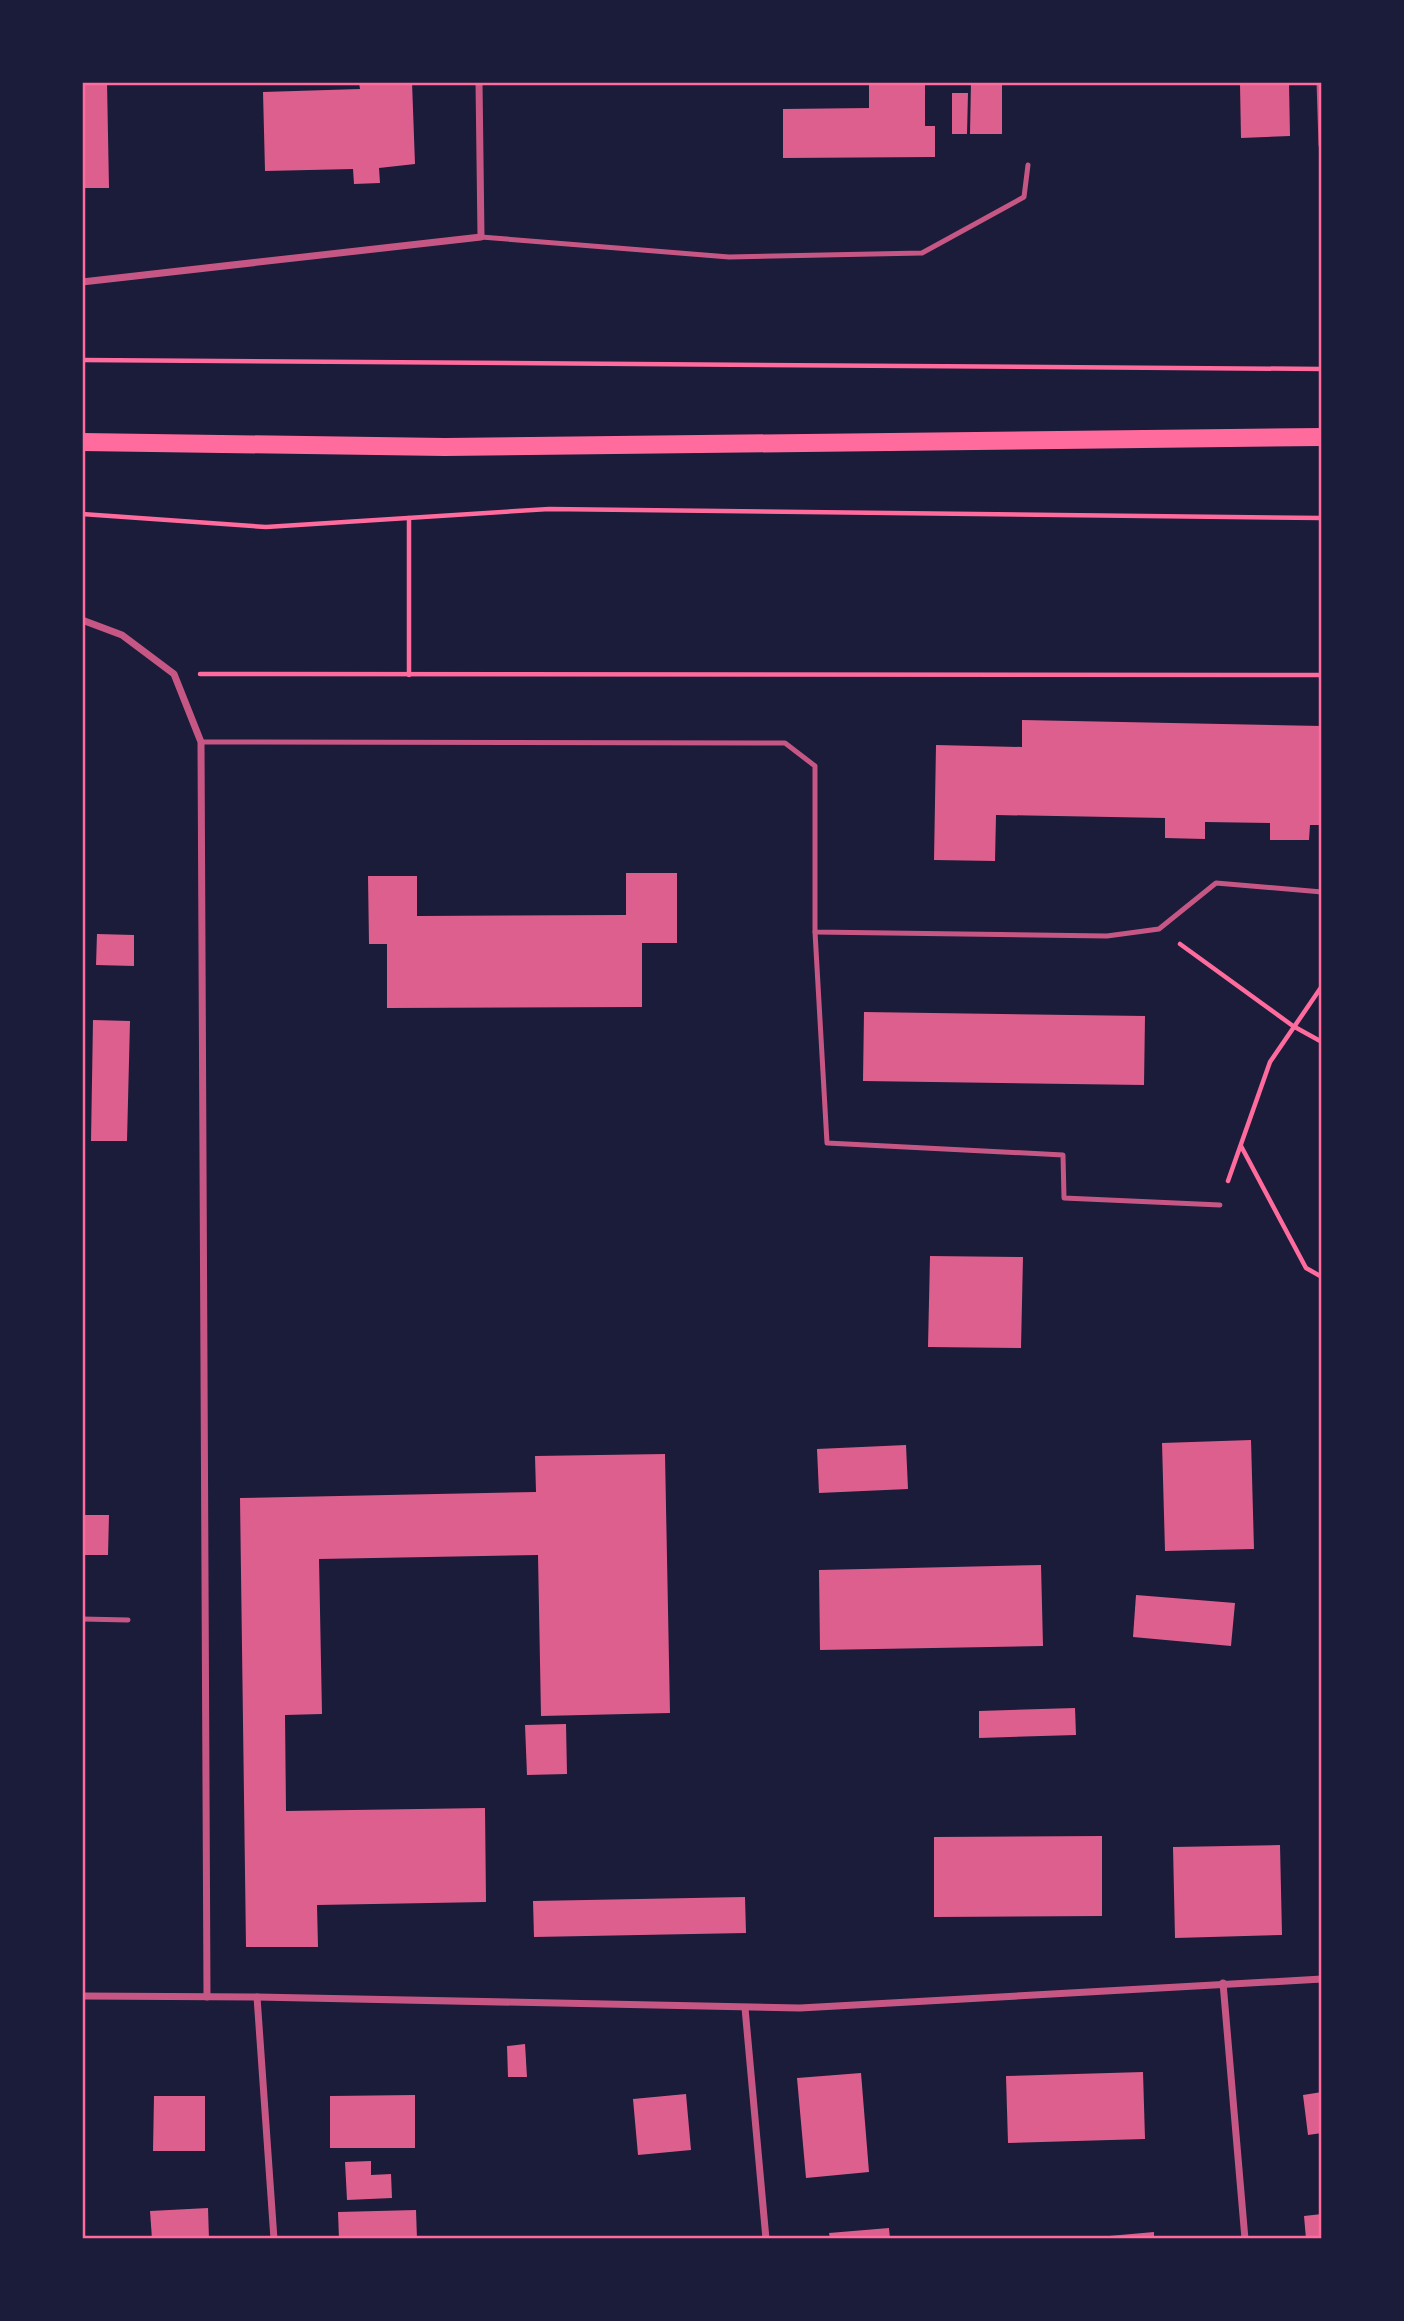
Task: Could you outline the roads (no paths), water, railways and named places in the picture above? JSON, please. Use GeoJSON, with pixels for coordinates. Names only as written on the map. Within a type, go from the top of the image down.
{"type":"FeatureCollection","features":[{"type":"Feature","properties":{"kind":"main road"},"geometry":{"type":"LineString","coordinates":[[82,442],[445,447],[1322,437]]}},
{"type":"Feature","properties":{"kind":"street"},"geometry":{"type":"LineString","coordinates":[[82,282],[481,237],[479,82]]}},
{"type":"Feature","properties":{"kind":"street"},"geometry":{"type":"LineString","coordinates":[[1320,82],[1322,145]]}},
{"type":"Feature","properties":{"kind":"street"},"geometry":{"type":"LineString","coordinates":[[82,620],[122,635],[174,674],[201,742],[207,1997]]}},
{"type":"Feature","properties":{"kind":"street"},"geometry":{"type":"LineString","coordinates":[[82,1996],[257,1997],[746,2008],[814,2007],[1322,1979]]}},
{"type":"Feature","properties":{"kind":"street"},"geometry":{"type":"LineString","coordinates":[[1223,1983],[1245,2239]]}},
{"type":"Feature","properties":{"kind":"street"},"geometry":{"type":"LineString","coordinates":[[257,1997],[274,2239]]}},
{"type":"Feature","properties":{"kind":"street"},"geometry":{"type":"LineString","coordinates":[[746,2008],[766,2239]]}},
{"type":"Feature","properties":{"kind":"lane"},"geometry":{"type":"LineString","coordinates":[[481,237],[729,257],[922,253],[1024,197],[1028,165]]}},
{"type":"Feature","properties":{"kind":"lane"},"geometry":{"type":"LineString","coordinates":[[201,742],[785,743],[815,766],[815,932],[827,1143],[1063,1155],[1064,1198],[1220,1205]]}},
{"type":"Feature","properties":{"kind":"lane"},"geometry":{"type":"LineString","coordinates":[[815,932],[1107,936],[1159,929],[1216,883],[1322,892]]}},
{"type":"Feature","properties":{"kind":"lane"},"geometry":{"type":"LineString","coordinates":[[82,1619],[128,1620]]}}]}
